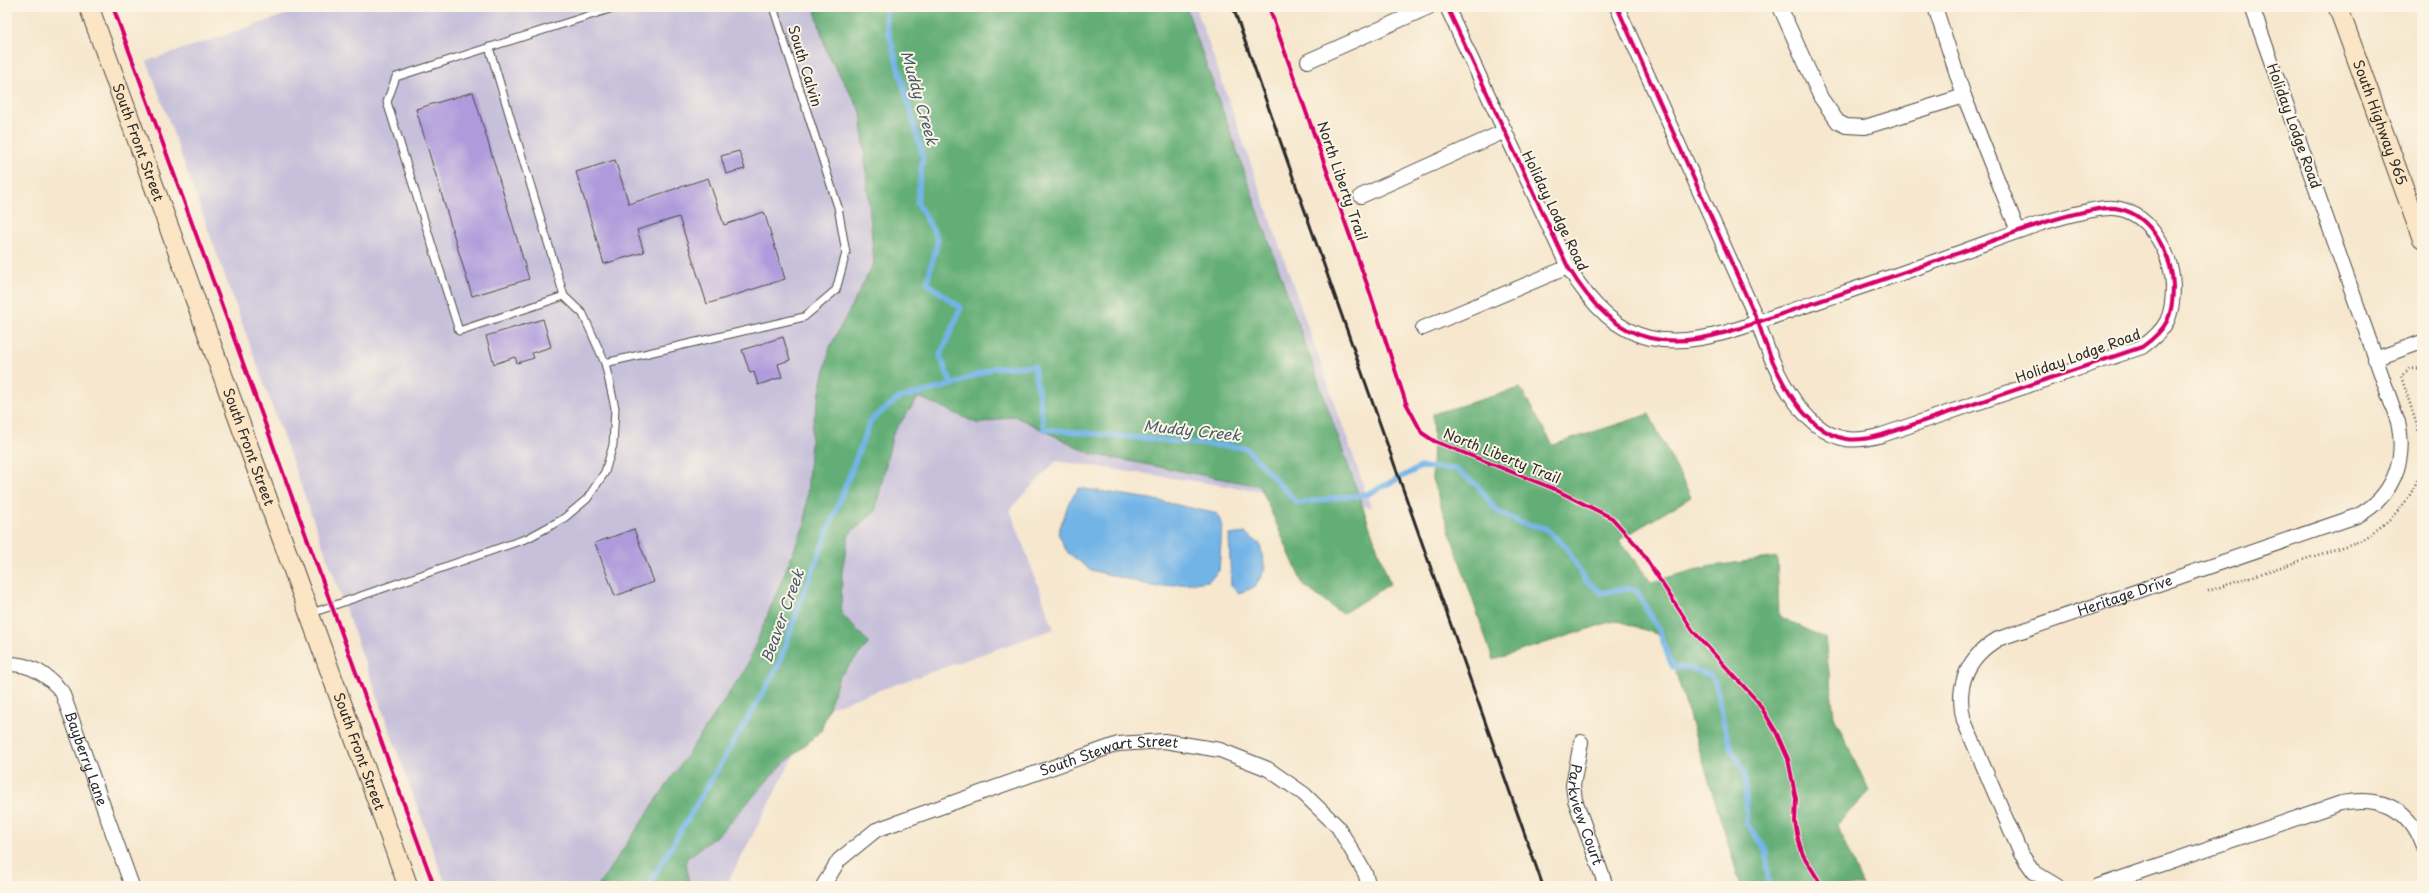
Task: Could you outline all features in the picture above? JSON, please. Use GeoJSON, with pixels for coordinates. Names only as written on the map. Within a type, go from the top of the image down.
{"type":"FeatureCollection","features":[{"type":"Feature","properties":{"kind":"street","name":"South Front Street"},"geometry":{"type":"LineString","coordinates":[[89,7],[408,886]]}},
{"type":"Feature","properties":{"kind":"street"},"geometry":{"type":"LineString","coordinates":[[1308,61],[1429,7]]}},
{"type":"Feature","properties":{"kind":"street","name":"Holiday Lodge Road"},"geometry":{"type":"LineString","coordinates":[[1447,7],[1568,267],[1582,290],[1598,308],[1614,322],[1651,338],[1689,341],[1701,340],[1758,322],[2041,223],[2105,208],[2121,208],[2138,217],[2149,227],[2160,242],[2169,261],[2173,282],[2173,303],[2169,320],[2159,334],[2142,347],[1882,435],[1856,440],[1833,435],[1813,422],[1803,412],[1777,368],[1758,322],[1617,7]]}},
{"type":"Feature","properties":{"kind":"street"},"geometry":{"type":"LineString","coordinates":[[1780,7],[1821,98],[1838,122],[1846,126],[1865,127],[1964,96]]}},
{"type":"Feature","properties":{"kind":"street"},"geometry":{"type":"LineString","coordinates":[[1935,7],[1964,96],[2018,231]]}},
{"type":"Feature","properties":{"kind":"street","name":"Holiday Lodge Road"},"geometry":{"type":"LineString","coordinates":[[2252,7],[2368,333],[2375,359]]}},
{"type":"Feature","properties":{"kind":"street","name":"South Highway 965"},"geometry":{"type":"LineString","coordinates":[[2338,7],[2422,238]]}},
{"type":"Feature","properties":{"kind":"street"},"geometry":{"type":"LineString","coordinates":[[1361,196],[1505,131]]}},
{"type":"Feature","properties":{"kind":"street","name":"Holiday Lodge Road"},"geometry":{"type":"LineString","coordinates":[[1424,328],[1568,267]]}},
{"type":"Feature","properties":{"kind":"street"},"geometry":{"type":"LineString","coordinates":[[2375,359],[2422,342]]}},
{"type":"Feature","properties":{"kind":"street","name":"Heritage Drive"},"geometry":{"type":"LineString","coordinates":[[2057,886],[2034,872],[2021,854],[1964,720],[1960,691],[1968,667],[1980,652],[1998,639],[2322,530],[2365,512],[2378,501],[2394,479],[2400,465],[2402,447],[2398,422],[2375,359]]}},
{"type":"Feature","properties":{"kind":"street","name":"Bayberry Lane"},"geometry":{"type":"LineString","coordinates":[[7,664],[22,666],[39,671],[52,680],[62,692],[132,886]]}},
{"type":"Feature","properties":{"kind":"street","name":"South Stewart Street"},"geometry":{"type":"LineString","coordinates":[[823,886],[839,860],[876,830],[1118,744],[1164,741],[1220,750],[1268,769],[1304,794],[1338,827],[1365,873],[1369,886]]}},
{"type":"Feature","properties":{"kind":"street","name":"Parkview Court"},"geometry":{"type":"LineString","coordinates":[[1581,742],[1573,785],[1575,800],[1606,886]]}},
{"type":"Feature","properties":{"kind":"street"},"geometry":{"type":"LineString","coordinates":[[2098,886],[2341,803],[2357,800],[2380,802],[2399,811],[2408,818],[2418,833],[2422,845]]}},
{"type":"Feature","properties":{"kind":"lane"},"geometry":{"type":"LineString","coordinates":[[564,296],[459,331],[387,102],[396,77],[616,7]]}},
{"type":"Feature","properties":{"kind":"lane","name":"South Calvin"},"geometry":{"type":"LineString","coordinates":[[605,363],[804,317],[836,290],[846,254],[838,207],[812,132],[773,7]]}},
{"type":"Feature","properties":{"kind":"lane"},"geometry":{"type":"LineString","coordinates":[[309,614],[528,538],[563,519],[587,499],[605,472],[613,445],[615,408],[605,363],[584,314],[564,296],[489,47]]}},
{"type":"Feature","properties":{"kind":"path"},"geometry":{"type":"LineString","coordinates":[[2422,368],[2410,369],[2401,376],[2422,441]]}},
{"type":"Feature","properties":{"kind":"shaded area"},"geometry":{"type":"Polygon","coordinates":[[[309,7],[1196,7],[1371,507],[1056,461],[1010,509],[1054,629],[817,712],[726,886],[446,886],[147,61],[309,7]]]}},
{"type":"Feature","properties":{"kind":"green space"},"geometry":{"type":"Polygon","coordinates":[[[814,7],[1186,7],[1390,584],[1342,614],[1303,585],[1260,486],[1092,454],[1014,416],[979,424],[919,397],[893,433],[875,512],[849,534],[842,570],[841,613],[869,643],[839,677],[821,731],[778,769],[720,833],[686,859],[689,886],[598,886],[746,668],[805,523],[812,428],[830,347],[874,263],[861,112],[827,53],[814,7]]]}},
{"type":"Feature","properties":{"kind":"green space"},"geometry":{"type":"Polygon","coordinates":[[[1520,388],[1553,445],[1649,414],[1691,497],[1619,540],[1651,582],[1706,567],[1777,557],[1779,616],[1825,638],[1834,716],[1869,791],[1837,825],[1863,886],[1741,886],[1665,637],[1616,620],[1493,660],[1432,479],[1433,414],[1520,388]]]}},
{"type":"Feature","properties":{"kind":"water"},"geometry":{"type":"Polygon","coordinates":[[[1079,488],[1151,499],[1218,514],[1222,527],[1219,571],[1208,581],[1157,587],[1091,570],[1067,552],[1058,533],[1069,502],[1079,488]]]}},
{"type":"Feature","properties":{"kind":"water"},"geometry":{"type":"Polygon","coordinates":[[[1245,533],[1260,544],[1265,569],[1255,587],[1239,593],[1231,586],[1229,535],[1245,533]]]}},
{"type":"Feature","properties":{"kind":"building"},"geometry":{"type":"Polygon","coordinates":[[[473,92],[529,279],[472,296],[416,109],[473,92]]]}},
{"type":"Feature","properties":{"kind":"building"},"geometry":{"type":"Polygon","coordinates":[[[739,151],[745,169],[726,174],[721,156],[739,151]]]}},
{"type":"Feature","properties":{"kind":"building"},"geometry":{"type":"Polygon","coordinates":[[[615,160],[629,204],[708,178],[724,225],[764,212],[785,279],[707,304],[679,217],[637,230],[644,252],[604,264],[576,172],[615,160]]]}},
{"type":"Feature","properties":{"kind":"building"},"geometry":{"type":"Polygon","coordinates":[[[543,319],[551,347],[532,353],[534,358],[517,363],[515,357],[494,364],[486,336],[543,319]]]}},
{"type":"Feature","properties":{"kind":"building"},"geometry":{"type":"Polygon","coordinates":[[[783,337],[790,360],[778,364],[782,377],[758,385],[754,372],[750,373],[742,350],[783,337]]]}},
{"type":"Feature","properties":{"kind":"building"},"geometry":{"type":"Polygon","coordinates":[[[634,529],[654,582],[615,596],[595,543],[634,529]]]}},
{"type":"Feature","properties":{"kind":"waterway","name":"Muddy Creek"},"geometry":{"type":"LineString","coordinates":[[886,7],[886,23],[923,157],[917,202],[938,239],[927,283],[961,308],[940,356],[952,385],[993,368],[1034,366],[1044,429],[1246,448],[1297,503],[1368,494],[1421,467],[1456,469],[1478,486],[1497,511],[1521,523],[1545,528],[1566,547],[1585,580],[1602,593],[1628,588],[1637,591],[1659,632],[1673,667],[1690,668],[1710,675],[1716,684],[1724,726],[1731,748],[1745,773],[1747,824],[1767,851],[1768,880],[1770,886]]}},
{"type":"Feature","properties":{"kind":"waterway","name":"Beaver Creek"},"geometry":{"type":"LineString","coordinates":[[648,886],[778,667],[800,603],[871,420],[899,398],[952,385]]}},
{"type":"Feature","properties":{"kind":"railway"},"geometry":{"type":"LineString","coordinates":[[1233,7],[1543,886]]}},
{"type":"Feature","properties":{"kind":"cycle path"},"geometry":{"type":"LineString","coordinates":[[113,7],[434,886]]}},
{"type":"Feature","properties":{"kind":"cycle path","name":"North Liberty Trail"},"geometry":{"type":"LineString","coordinates":[[1269,7],[1368,287],[1406,403],[1422,433],[1434,441],[1552,488],[1612,518],[1639,548],[1693,631],[1758,702],[1776,732],[1788,759],[1796,799],[1795,822],[1798,839],[1803,855],[1822,886]]}},
{"type":"Feature","properties":{"kind":"cycle path"},"geometry":{"type":"LineString","coordinates":[[1447,7],[1568,267],[1587,295],[1607,316],[1628,330],[1650,338],[1674,341],[1699,338],[1727,332],[1758,322],[1900,274],[2052,220],[2096,209],[2108,208],[2120,209],[2131,213],[2142,220],[2151,229],[2164,250],[2172,274],[2173,297],[2170,314],[2163,328],[2142,347],[1882,435],[1851,440],[1829,433],[1814,423],[1801,409],[1789,393],[1779,375],[1758,322],[1617,7]]}}]}
